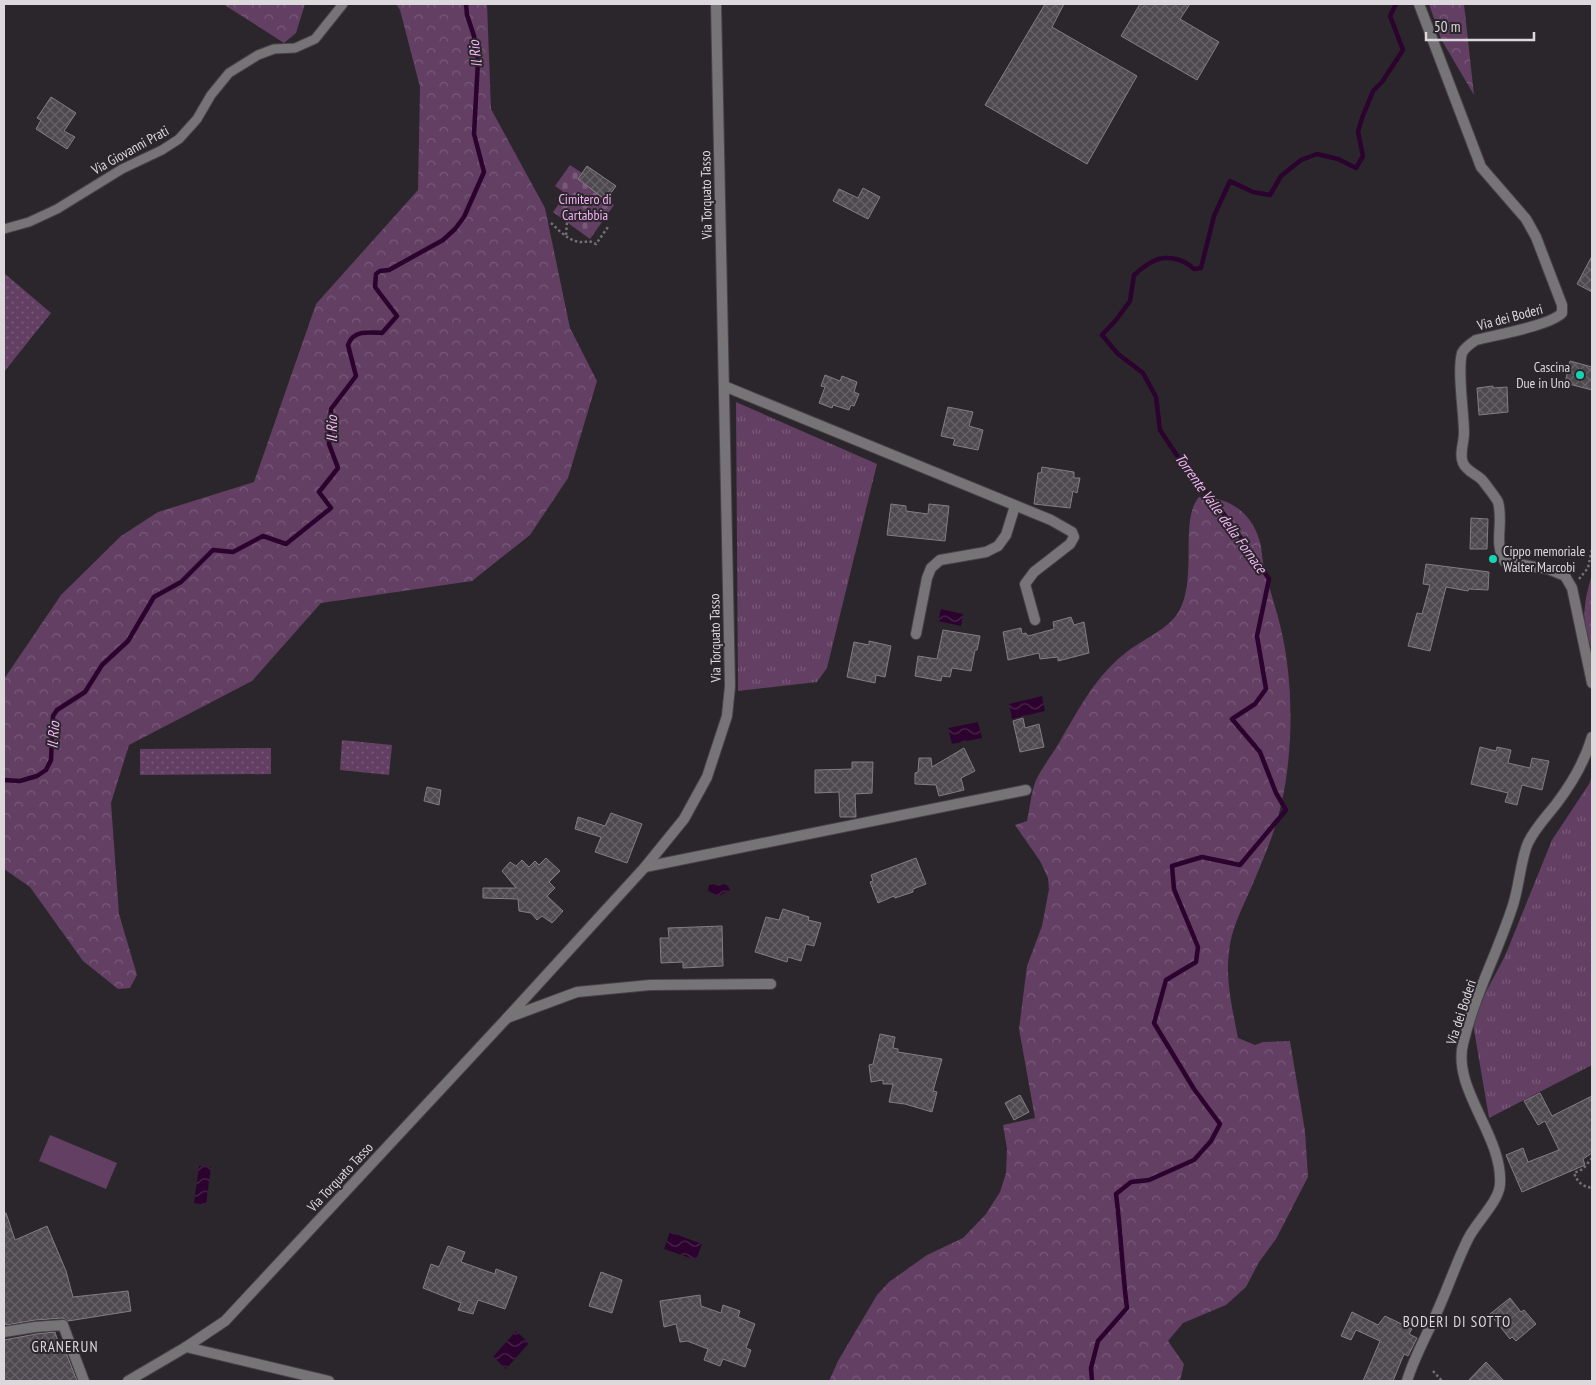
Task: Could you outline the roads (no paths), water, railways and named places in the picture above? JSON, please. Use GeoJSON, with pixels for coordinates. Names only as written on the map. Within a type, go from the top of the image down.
{"type":"FeatureCollection","features":[{"type":"Feature","properties":{"kind":"street","name":"Via Torquato Tasso"},"geometry":{"type":"LineString","coordinates":[[128,1381],[186,1347],[225,1321],[508,1018],[645,867],[684,820],[707,777],[727,716],[730,686],[716,4]]}},
{"type":"Feature","properties":{"kind":"street","name":"Via dei Boderi"},"geometry":{"type":"LineString","coordinates":[[1419,4],[1481,168],[1526,219],[1536,237],[1562,305],[1562,313],[1558,318],[1476,340],[1467,345],[1462,354],[1461,369],[1464,436],[1461,456],[1463,464],[1482,480],[1498,501],[1498,543],[1500,554],[1505,562],[1548,569],[1565,576],[1572,588],[1592,683]]}},
{"type":"Feature","properties":{"kind":"street"},"geometry":{"type":"LineString","coordinates":[[724,386],[1050,520],[1072,532],[1074,537],[1070,544],[1034,572],[1025,584],[1035,620]]}},
{"type":"Feature","properties":{"kind":"street"},"geometry":{"type":"LineString","coordinates":[[916,634],[927,578],[931,568],[940,560],[986,552],[998,546],[1006,535],[1015,506]]}},
{"type":"Feature","properties":{"kind":"street","name":"Via dei Boderi"},"geometry":{"type":"LineString","coordinates":[[1407,1381],[1410,1370],[1452,1280],[1468,1238],[1500,1187],[1500,1171],[1495,1150],[1468,1088],[1461,1064],[1462,1046],[1475,1006],[1514,904],[1527,845],[1576,775],[1588,751],[1592,737]]}},
{"type":"Feature","properties":{"kind":"street"},"geometry":{"type":"LineString","coordinates":[[645,867],[1026,790]]}},
{"type":"Feature","properties":{"kind":"street","name":"Via Torquato Tasso"},"geometry":{"type":"LineString","coordinates":[[508,1018],[577,992],[650,985],[771,984]]}},
{"type":"Feature","properties":{"kind":"street"},"geometry":{"type":"LineString","coordinates":[[4,1332],[48,1325],[63,1325],[84,1381]]}},
{"type":"Feature","properties":{"kind":"street"},"geometry":{"type":"LineString","coordinates":[[186,1347],[329,1381]]}},
{"type":"Feature","properties":{"kind":"lane","name":"Via Giovanni Prati"},"geometry":{"type":"LineString","coordinates":[[4,229],[28,222],[57,209],[122,169],[168,147],[179,139],[198,119],[211,95],[229,73],[258,55],[274,49],[296,48],[315,39],[343,4]]}},
{"type":"Feature","properties":{"kind":"water"},"geometry":{"type":"Polygon","coordinates":[[[941,609],[963,614],[961,626],[938,621],[941,609]]]}},
{"type":"Feature","properties":{"kind":"water"},"geometry":{"type":"Polygon","coordinates":[[[1042,696],[1045,711],[1012,719],[1009,704],[1042,696]]]}},
{"type":"Feature","properties":{"kind":"water"},"geometry":{"type":"Polygon","coordinates":[[[978,722],[982,738],[952,744],[948,728],[978,722]]]}},
{"type":"Feature","properties":{"kind":"water"},"geometry":{"type":"Polygon","coordinates":[[[724,884],[730,890],[719,896],[708,891],[709,885],[719,886],[724,884]]]}},
{"type":"Feature","properties":{"kind":"water"},"geometry":{"type":"Polygon","coordinates":[[[199,1166],[211,1167],[206,1205],[194,1203],[199,1166]]]}},
{"type":"Feature","properties":{"kind":"water"},"geometry":{"type":"Polygon","coordinates":[[[670,1232],[702,1244],[696,1260],[664,1249],[670,1232]]]}},
{"type":"Feature","properties":{"kind":"water"},"geometry":{"type":"Polygon","coordinates":[[[516,1331],[529,1343],[506,1369],[493,1357],[516,1331]]]}},
{"type":"Feature","properties":{"kind":"waterway","name":"Il Rio"},"geometry":{"type":"LineString","coordinates":[[4,780],[20,781],[37,776],[46,770],[51,760],[53,716],[57,710],[85,692],[102,665],[128,641],[154,597],[181,582],[213,550],[233,552],[263,536],[286,544],[331,508],[319,492],[338,468],[329,444],[331,409],[356,376],[348,345],[350,340],[358,334],[367,332],[382,333],[397,316],[375,287],[376,274],[380,271],[389,270],[443,240],[455,229],[464,217],[484,172],[474,134],[478,61],[466,4]]}},
{"type":"Feature","properties":{"kind":"waterway","name":"Torrente Valle della Fornace"},"geometry":{"type":"LineString","coordinates":[[1092,1381],[1091,1368],[1098,1341],[1127,1308],[1116,1194],[1131,1182],[1149,1180],[1194,1160],[1211,1141],[1220,1124],[1194,1089],[1154,1023],[1166,980],[1196,962],[1198,947],[1174,889],[1172,866],[1202,857],[1240,865],[1286,810],[1276,793],[1260,752],[1232,719],[1255,704],[1266,689],[1257,636],[1269,579],[1230,522],[1178,457],[1160,430],[1156,397],[1143,373],[1118,354],[1102,335],[1130,301],[1134,275],[1146,266],[1155,260],[1173,258],[1190,265],[1194,269],[1201,268],[1214,216],[1230,181],[1253,192],[1270,195],[1281,176],[1301,160],[1317,154],[1338,159],[1356,168],[1363,156],[1358,132],[1362,118],[1373,91],[1382,82],[1403,50],[1390,16],[1396,4]]}},
{"type":"Feature","properties":{"kind":"place","name":"Cascina Due in Uno"},"geometry":{"type":"Point","coordinates":[1580,375]}},
{"type":"Feature","properties":{"kind":"place","name":"Cippo memoriale Walter Marcobi"},"geometry":{"type":"Point","coordinates":[1493,559]}},
{"type":"Feature","properties":{"kind":"district","name":"BODERI DI SOTTO"},"geometry":{"type":"Point","coordinates":[1457,1321]}},
{"type":"Feature","properties":{"kind":"district","name":"GRANERUN"},"geometry":{"type":"Point","coordinates":[65,1346]}},
{"type":"Feature","properties":{"kind":"park label","name":"Cimitero di Cartabbia"},"geometry":{"type":"Point","coordinates":[585,207]}}]}
